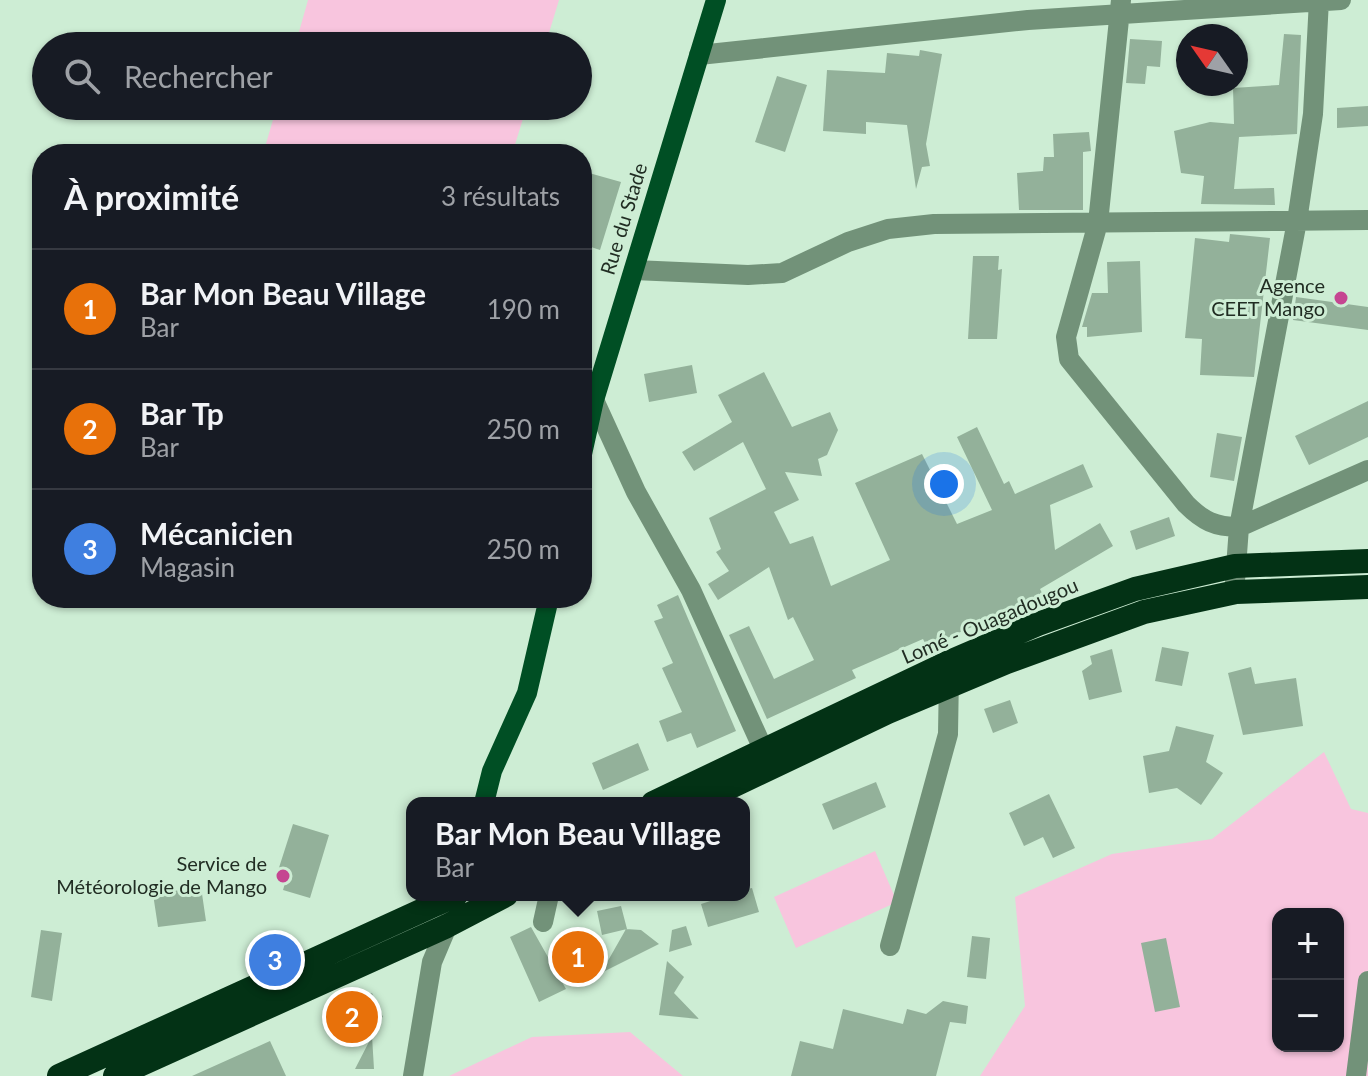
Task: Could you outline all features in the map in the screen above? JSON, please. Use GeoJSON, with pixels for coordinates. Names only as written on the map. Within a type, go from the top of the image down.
{"type":"FeatureCollection","features":[{"type":"Feature","properties":{"kind":"highway","name":"Lomé - Ouagadougou"},"geometry":{"type":"LineString","coordinates":[[710,797],[888,712],[1038,624],[1135,589],[1235,566],[1368,561]]}},
{"type":"Feature","properties":{"kind":"highway","name":"Lomé - Ouagadougou"},"geometry":{"type":"LineString","coordinates":[[666,797],[764,751],[949,675],[1144,612],[1236,592],[1368,587]]}},
{"type":"Feature","properties":{"kind":"highway"},"geometry":{"type":"LineString","coordinates":[[59,1076],[445,901]]}},
{"type":"Feature","properties":{"kind":"highway"},"geometry":{"type":"LineString","coordinates":[[115,1076],[447,926],[495,901]]}},
{"type":"Feature","properties":{"kind":"main road","name":"Rue du Stade"},"geometry":{"type":"LineString","coordinates":[[592,409],[716,0]]}},
{"type":"Feature","properties":{"kind":"main road"},"geometry":{"type":"LineString","coordinates":[[486,797],[492,771],[527,693],[547,608]]}},
{"type":"Feature","properties":{"kind":"street"},"geometry":{"type":"LineString","coordinates":[[699,55],[1120,8],[1341,0]]}},
{"type":"Feature","properties":{"kind":"street"},"geometry":{"type":"LineString","coordinates":[[1236,592],[1239,527],[1297,221],[1313,114],[1319,1]]}},
{"type":"Feature","properties":{"kind":"street"},"geometry":{"type":"LineString","coordinates":[[1120,8],[1098,223],[1066,337],[1069,359],[1078,374],[1201,519],[1220,527],[1239,527],[1368,470]]}},
{"type":"Feature","properties":{"kind":"street"},"geometry":{"type":"LineString","coordinates":[[634,270],[748,275],[782,273],[848,242],[888,229],[934,224],[1368,220]]}},
{"type":"Feature","properties":{"kind":"street"},"geometry":{"type":"LineString","coordinates":[[594,400],[636,492],[691,590],[764,751]]}},
{"type":"Feature","properties":{"kind":"street"},"geometry":{"type":"LineString","coordinates":[[890,946],[948,734],[949,675]]}},
{"type":"Feature","properties":{"kind":"street"},"geometry":{"type":"LineString","coordinates":[[413,1076],[432,962],[456,901]]}},
{"type":"Feature","properties":{"kind":"street"},"geometry":{"type":"LineString","coordinates":[[543,922],[548,901]]}},
{"type":"Feature","properties":{"kind":"street"},"geometry":{"type":"LineString","coordinates":[[1356,1076],[1368,981]]}},
{"type":"Feature","properties":{"kind":"shaded area"},"geometry":{"type":"Polygon","coordinates":[[[308,0],[559,0],[549,32],[299,32],[308,0]]]}},
{"type":"Feature","properties":{"kind":"shaded area"},"geometry":{"type":"Polygon","coordinates":[[[273,120],[523,120],[515,144],[266,144],[273,120]]]}},
{"type":"Feature","properties":{"kind":"shaded area"},"geometry":{"type":"Polygon","coordinates":[[[1324,752],[1351,809],[1368,813],[1368,1076],[980,1076],[1025,1006],[1015,897],[1112,854],[1212,839],[1324,752]]]}},
{"type":"Feature","properties":{"kind":"shaded area"},"geometry":{"type":"Polygon","coordinates":[[[875,851],[897,902],[796,948],[774,897],[875,851]]]}},
{"type":"Feature","properties":{"kind":"shaded area"},"geometry":{"type":"Polygon","coordinates":[[[630,1032],[683,1076],[449,1076],[532,1037],[630,1032]]]}},
{"type":"Feature","properties":{"kind":"building"},"geometry":{"type":"Polygon","coordinates":[[[1284,34],[1301,35],[1297,134],[1239,137],[1234,189],[1274,188],[1275,205],[1201,204],[1204,176],[1181,173],[1174,131],[1210,122],[1234,124],[1233,96],[1248,96],[1248,87],[1279,85],[1284,34]]]}},
{"type":"Feature","properties":{"kind":"building"},"geometry":{"type":"Polygon","coordinates":[[[1130,39],[1162,41],[1160,67],[1147,66],[1145,84],[1126,83],[1130,39]]]}},
{"type":"Feature","properties":{"kind":"building"},"geometry":{"type":"Polygon","coordinates":[[[920,50],[942,54],[926,144],[930,166],[922,167],[916,189],[907,125],[866,122],[866,134],[823,131],[827,70],[885,73],[887,53],[919,56],[920,50]]]}},
{"type":"Feature","properties":{"kind":"building"},"geometry":{"type":"Polygon","coordinates":[[[777,76],[807,85],[785,152],[755,142],[777,76]]]}},
{"type":"Feature","properties":{"kind":"building"},"geometry":{"type":"Polygon","coordinates":[[[1368,106],[1368,126],[1337,128],[1337,108],[1368,106]]]}},
{"type":"Feature","properties":{"kind":"building"},"geometry":{"type":"Polygon","coordinates":[[[1089,132],[1091,151],[1083,152],[1083,210],[1019,210],[1017,173],[1043,171],[1044,157],[1054,157],[1053,134],[1089,132]]]}},
{"type":"Feature","properties":{"kind":"building"},"geometry":{"type":"Polygon","coordinates":[[[592,174],[621,182],[600,250],[592,247],[592,174]]]}},
{"type":"Feature","properties":{"kind":"building"},"geometry":{"type":"Polygon","coordinates":[[[1230,234],[1270,238],[1254,377],[1200,375],[1202,339],[1185,338],[1195,238],[1229,242],[1230,234]]]}},
{"type":"Feature","properties":{"kind":"building"},"geometry":{"type":"Polygon","coordinates":[[[973,256],[999,256],[998,270],[1002,269],[997,339],[968,339],[973,256]]]}},
{"type":"Feature","properties":{"kind":"building"},"geometry":{"type":"Polygon","coordinates":[[[1140,261],[1142,332],[1087,337],[1087,327],[1082,327],[1092,293],[1108,293],[1107,262],[1140,261]]]}},
{"type":"Feature","properties":{"kind":"building"},"geometry":{"type":"Polygon","coordinates":[[[1296,297],[1368,307],[1368,330],[1293,320],[1296,297]]]}},
{"type":"Feature","properties":{"kind":"building"},"geometry":{"type":"Polygon","coordinates":[[[692,365],[697,393],[649,402],[644,374],[692,365]]]}},
{"type":"Feature","properties":{"kind":"building"},"geometry":{"type":"Polygon","coordinates":[[[764,372],[792,427],[830,412],[838,430],[827,455],[818,459],[822,476],[785,472],[799,500],[774,512],[790,544],[813,536],[831,586],[890,560],[855,483],[922,454],[957,524],[992,510],[957,437],[977,427],[1004,484],[1009,481],[1015,494],[1083,464],[1093,487],[1050,505],[1055,550],[1100,523],[1113,546],[1040,589],[1043,595],[927,647],[923,639],[852,670],[856,678],[767,719],[729,635],[749,626],[774,679],[814,660],[793,617],[788,620],[769,567],[718,600],[708,584],[729,571],[716,552],[721,549],[709,518],[766,489],[743,442],[694,471],[682,452],[732,422],[718,395],[764,372]]]}},
{"type":"Feature","properties":{"kind":"building"},"geometry":{"type":"Polygon","coordinates":[[[1368,401],[1368,437],[1309,465],[1295,436],[1368,401]]]}},
{"type":"Feature","properties":{"kind":"building"},"geometry":{"type":"Polygon","coordinates":[[[1217,433],[1242,437],[1234,481],[1210,477],[1217,433]]]}},
{"type":"Feature","properties":{"kind":"building"},"geometry":{"type":"Polygon","coordinates":[[[1169,517],[1175,536],[1136,550],[1130,531],[1169,517]]]}},
{"type":"Feature","properties":{"kind":"building"},"geometry":{"type":"Polygon","coordinates":[[[678,595],[736,731],[697,748],[691,733],[667,742],[659,721],[682,712],[662,668],[673,663],[654,621],[663,618],[657,605],[678,595]]]}},
{"type":"Feature","properties":{"kind":"building"},"geometry":{"type":"Polygon","coordinates":[[[1162,647],[1189,652],[1182,686],[1155,681],[1162,647]]]}},
{"type":"Feature","properties":{"kind":"building"},"geometry":{"type":"Polygon","coordinates":[[[1112,649],[1122,692],[1089,700],[1082,671],[1092,664],[1090,656],[1112,649]]]}},
{"type":"Feature","properties":{"kind":"building"},"geometry":{"type":"Polygon","coordinates":[[[1251,667],[1255,684],[1296,678],[1303,726],[1243,735],[1228,673],[1251,667]]]}},
{"type":"Feature","properties":{"kind":"building"},"geometry":{"type":"Polygon","coordinates":[[[1010,700],[1018,723],[993,733],[984,709],[1010,700]]]}},
{"type":"Feature","properties":{"kind":"building"},"geometry":{"type":"Polygon","coordinates":[[[1176,726],[1214,735],[1206,762],[1223,773],[1201,805],[1177,788],[1149,793],[1143,756],[1169,751],[1176,726]]]}},
{"type":"Feature","properties":{"kind":"building"},"geometry":{"type":"Polygon","coordinates":[[[638,743],[649,770],[603,790],[592,763],[638,743]]]}},
{"type":"Feature","properties":{"kind":"building"},"geometry":{"type":"Polygon","coordinates":[[[876,782],[886,807],[833,830],[822,804],[876,782]]]}},
{"type":"Feature","properties":{"kind":"building"},"geometry":{"type":"Polygon","coordinates":[[[1049,794],[1075,848],[1053,858],[1043,837],[1024,846],[1009,813],[1049,794]]]}},
{"type":"Feature","properties":{"kind":"building"},"geometry":{"type":"Polygon","coordinates":[[[293,824],[329,835],[310,898],[283,890],[286,880],[276,877],[293,824]]]}},
{"type":"Feature","properties":{"kind":"building"},"geometry":{"type":"Polygon","coordinates":[[[201,887],[206,921],[158,927],[153,894],[201,887]]]}},
{"type":"Feature","properties":{"kind":"building"},"geometry":{"type":"Polygon","coordinates":[[[750,888],[759,912],[708,927],[701,904],[710,901],[750,901],[750,888]]]}},
{"type":"Feature","properties":{"kind":"building"},"geometry":{"type":"Polygon","coordinates":[[[621,906],[627,929],[602,935],[597,911],[621,906]]]}},
{"type":"Feature","properties":{"kind":"building"},"geometry":{"type":"Polygon","coordinates":[[[686,926],[692,945],[669,952],[672,930],[686,926]]]}},
{"type":"Feature","properties":{"kind":"building"},"geometry":{"type":"Polygon","coordinates":[[[531,927],[566,989],[539,1002],[510,937],[531,927]]]}},
{"type":"Feature","properties":{"kind":"building"},"geometry":{"type":"Polygon","coordinates":[[[626,929],[641,930],[659,944],[601,973],[626,929]]]}},
{"type":"Feature","properties":{"kind":"building"},"geometry":{"type":"Polygon","coordinates":[[[41,930],[62,933],[52,1001],[31,997],[41,930]]]}},
{"type":"Feature","properties":{"kind":"building"},"geometry":{"type":"Polygon","coordinates":[[[972,936],[990,938],[986,979],[967,977],[972,936]]]}},
{"type":"Feature","properties":{"kind":"building"},"geometry":{"type":"Polygon","coordinates":[[[1166,938],[1180,1007],[1155,1012],[1141,943],[1166,938]]]}},
{"type":"Feature","properties":{"kind":"building"},"geometry":{"type":"Polygon","coordinates":[[[667,961],[684,977],[674,993],[699,1019],[659,1015],[667,961]]]}},
{"type":"Feature","properties":{"kind":"building"},"geometry":{"type":"Polygon","coordinates":[[[372,993],[383,1017],[345,1035],[334,1010],[372,993]]]}},
{"type":"Feature","properties":{"kind":"building"},"geometry":{"type":"Polygon","coordinates":[[[943,1001],[968,1006],[966,1024],[950,1022],[936,1076],[791,1076],[800,1041],[833,1049],[843,1009],[903,1024],[907,1009],[926,1014],[943,1001]]]}},
{"type":"Feature","properties":{"kind":"building"},"geometry":{"type":"Polygon","coordinates":[[[372,1036],[374,1069],[355,1069],[372,1036]]]}},
{"type":"Feature","properties":{"kind":"building"},"geometry":{"type":"Polygon","coordinates":[[[270,1041],[286,1076],[192,1076],[270,1041]]]}},
{"type":"Feature","properties":{"kind":"place","name":"Agence CEET Mango"},"geometry":{"type":"Point","coordinates":[1341,298]}},
{"type":"Feature","properties":{"kind":"place","name":"Service de Météorologie de Mango"},"geometry":{"type":"Point","coordinates":[283,876]}},
{"type":"Feature","properties":{"kind":"place","name":"Bar Mon Beau Village"},"geometry":{"type":"Point","coordinates":[578,957]}},
{"type":"Feature","properties":{"kind":"place","name":"Mécanicien"},"geometry":{"type":"Point","coordinates":[275,960]}},
{"type":"Feature","properties":{"kind":"place","name":"Bar Tp"},"geometry":{"type":"Point","coordinates":[352,1017]}}]}
